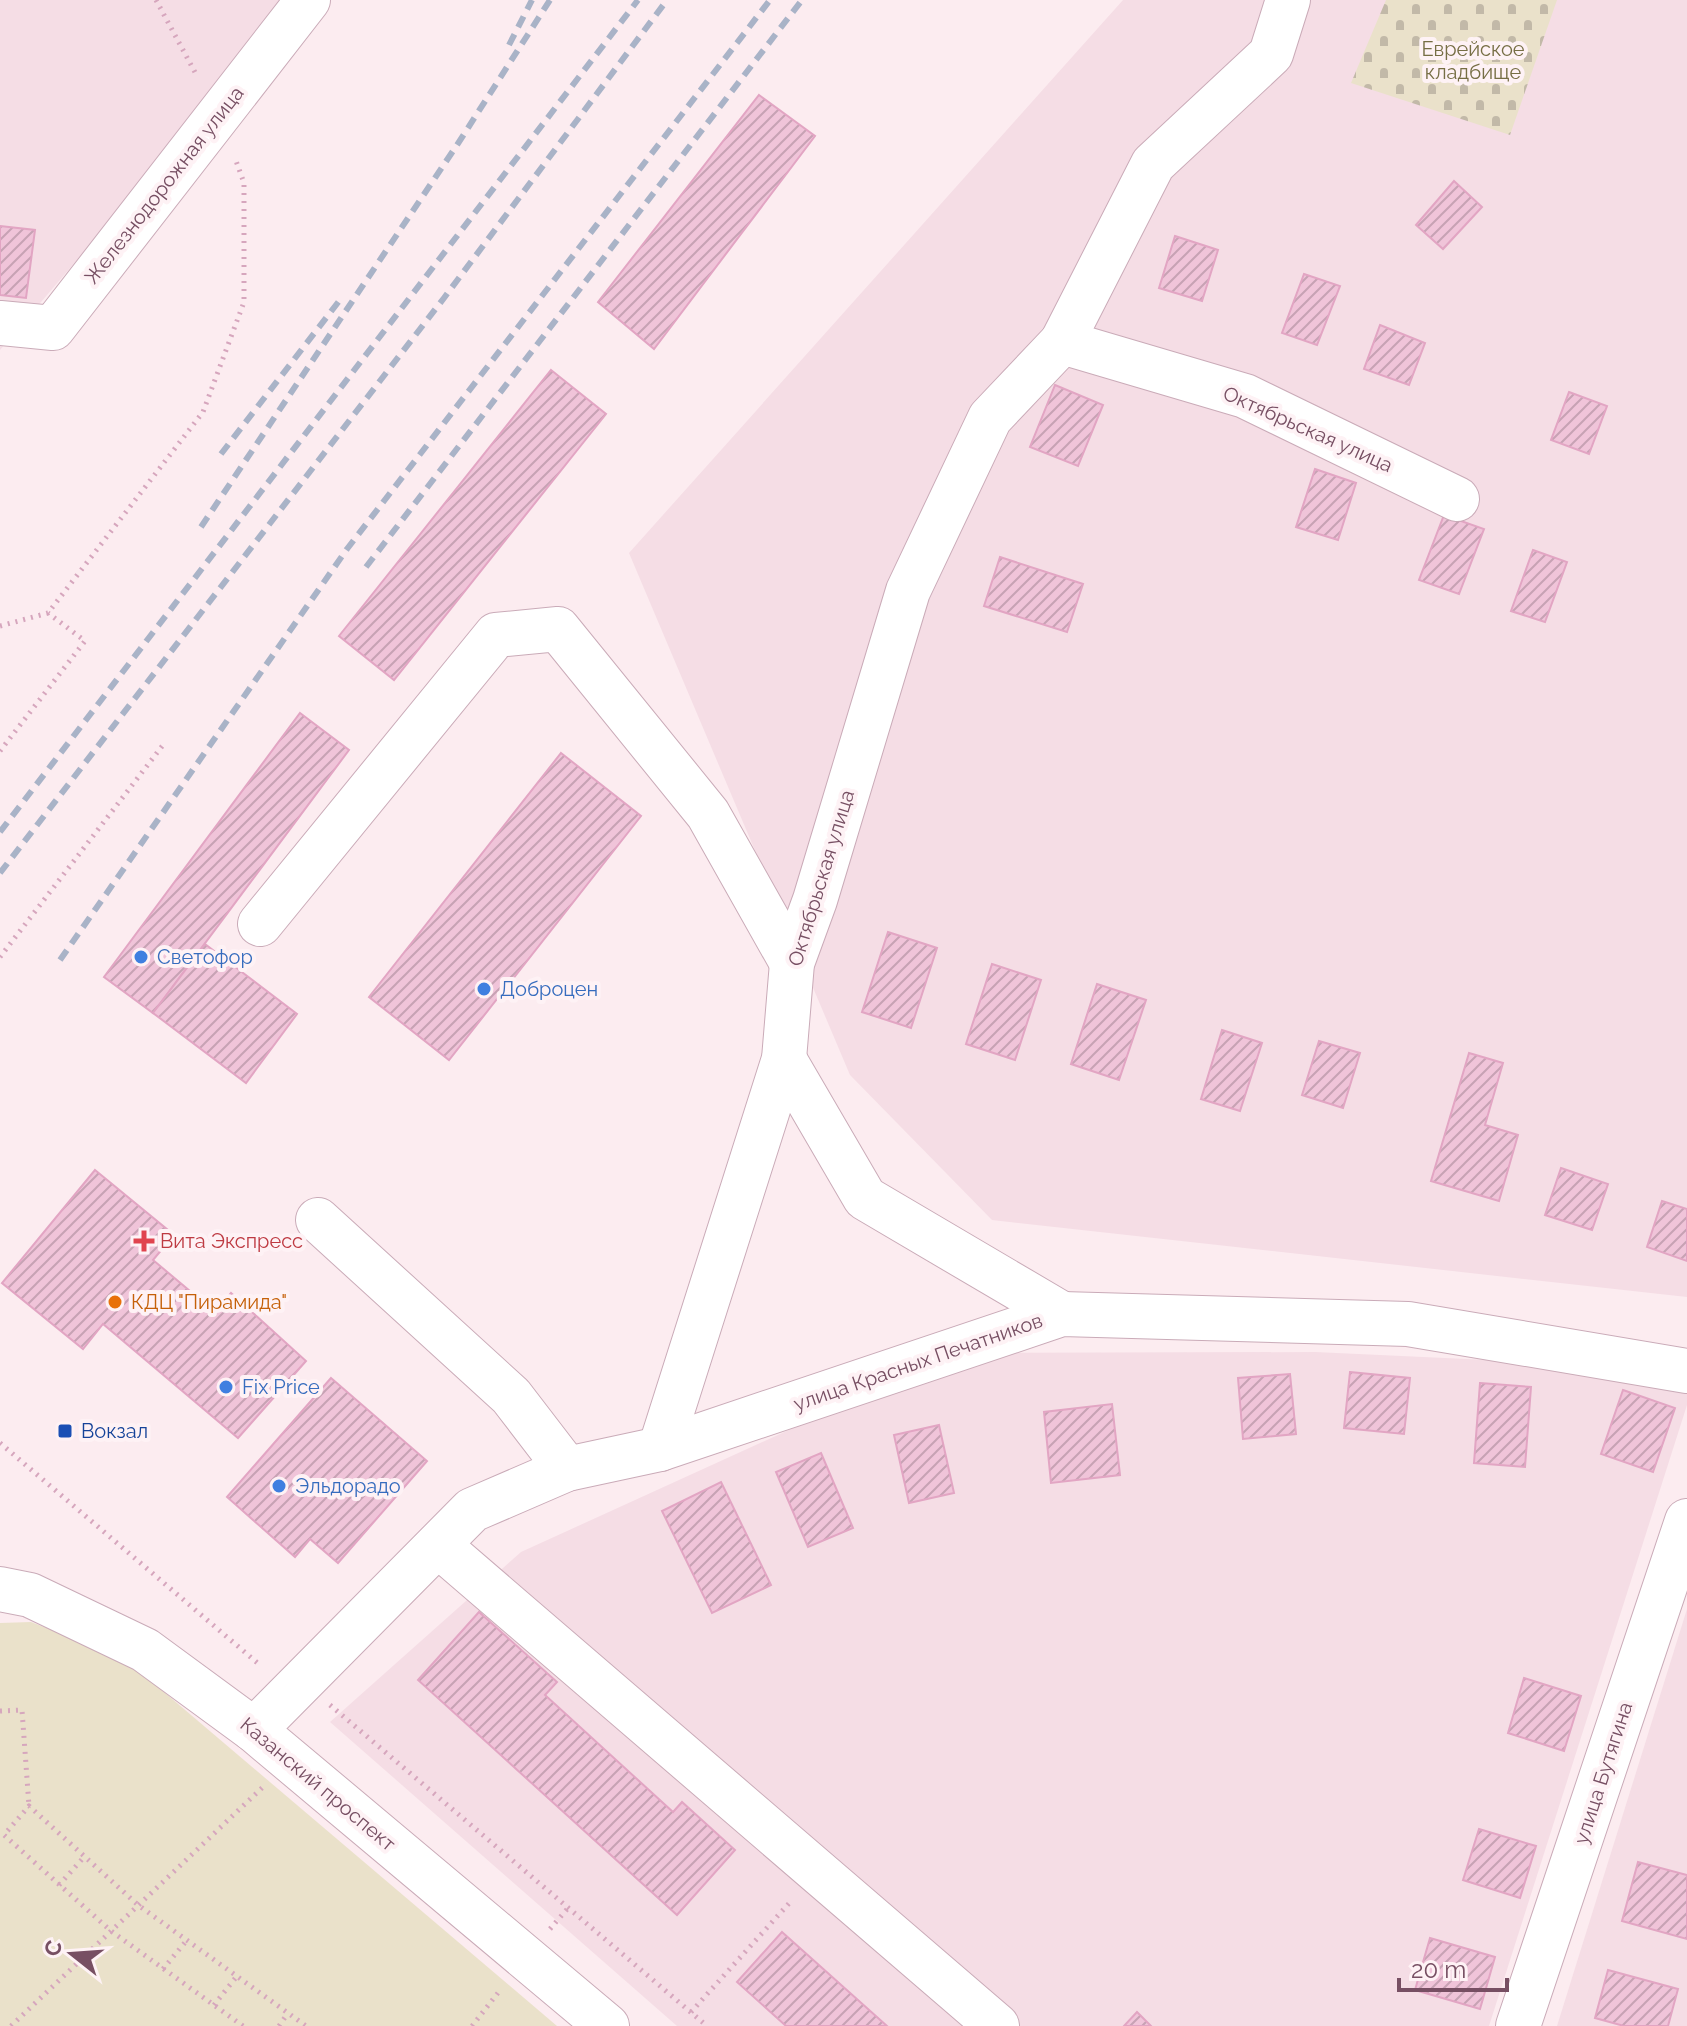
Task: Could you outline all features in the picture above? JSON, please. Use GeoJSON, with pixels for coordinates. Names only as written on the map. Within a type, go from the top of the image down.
{"type":"FeatureCollection","features":[{"type":"Feature","properties":{"kind":"street","name":"Железнодорожная улица"},"geometry":{"type":"LineString","coordinates":[[0,323],[53,328],[308,0]]}},
{"type":"Feature","properties":{"kind":"street","name":"Октябрьская улица"},"geometry":{"type":"LineString","coordinates":[[660,1449],[784,1059],[792,963],[815,900],[908,591],[990,418],[1062,342],[1153,164],[1271,54],[1288,0]]}},
{"type":"Feature","properties":{"kind":"street","name":"Октябрьская улица"},"geometry":{"type":"LineString","coordinates":[[1062,342],[1245,396],[1457,499]]}},
{"type":"Feature","properties":{"kind":"street"},"geometry":{"type":"LineString","coordinates":[[260,924],[496,635],[558,629],[708,814],[792,963]]}},
{"type":"Feature","properties":{"kind":"street"},"geometry":{"type":"LineString","coordinates":[[784,1059],[865,1198],[1062,1314]]}},
{"type":"Feature","properties":{"kind":"street"},"geometry":{"type":"LineString","coordinates":[[318,1220],[511,1396],[567,1469]]}},
{"type":"Feature","properties":{"kind":"street","name":"улица Красных Печатников"},"geometry":{"type":"LineString","coordinates":[[254,1730],[472,1510],[567,1469],[660,1449],[1062,1314],[1408,1324],[1687,1371]]}},
{"type":"Feature","properties":{"kind":"street","name":"улица Бутягина"},"geometry":{"type":"LineString","coordinates":[[1518,2026],[1687,1521]]}},
{"type":"Feature","properties":{"kind":"street"},"geometry":{"type":"LineString","coordinates":[[438,1545],[997,2026]]}},
{"type":"Feature","properties":{"kind":"street","name":"Казанский проспект"},"geometry":{"type":"LineString","coordinates":[[0,1589],[30,1595],[145,1650],[254,1730],[607,2026]]}},
{"type":"Feature","properties":{"kind":"path"},"geometry":{"type":"LineString","coordinates":[[0,626],[48,613],[203,412],[244,302],[244,183],[218,114],[156,0]]}},
{"type":"Feature","properties":{"kind":"path"},"geometry":{"type":"LineString","coordinates":[[0,751],[85,641],[48,613]]}},
{"type":"Feature","properties":{"kind":"path"},"geometry":{"type":"LineString","coordinates":[[0,957],[163,745]]}},
{"type":"Feature","properties":{"kind":"path"},"geometry":{"type":"LineString","coordinates":[[0,1443],[292,1693],[327,1702],[707,2026]]}},
{"type":"Feature","properties":{"kind":"path"},"geometry":{"type":"LineString","coordinates":[[11,2026],[290,1761],[334,1709]]}},
{"type":"Feature","properties":{"kind":"path"},"geometry":{"type":"LineString","coordinates":[[0,1711],[22,1710],[29,1806],[138,1905],[306,2026]]}},
{"type":"Feature","properties":{"kind":"path"},"geometry":{"type":"LineString","coordinates":[[29,1806],[2,1835],[111,1931],[243,2026]]}},
{"type":"Feature","properties":{"kind":"path"},"geometry":{"type":"LineString","coordinates":[[59,1885],[85,1856]]}},
{"type":"Feature","properties":{"kind":"path"},"geometry":{"type":"LineString","coordinates":[[691,2012],[817,1871]]}},
{"type":"Feature","properties":{"kind":"path"},"geometry":{"type":"LineString","coordinates":[[163,1969],[187,1940]]}},
{"type":"Feature","properties":{"kind":"path"},"geometry":{"type":"LineString","coordinates":[[214,2005],[237,1976]]}},
{"type":"Feature","properties":{"kind":"path"},"geometry":{"type":"LineString","coordinates":[[279,2026],[288,2013]]}},
{"type":"Feature","properties":{"kind":"shaded area"},"geometry":{"type":"Polygon","coordinates":[[[0,0],[290,0],[171,150],[0,350],[0,0]]]}},
{"type":"Feature","properties":{"kind":"shaded area"},"geometry":{"type":"Polygon","coordinates":[[[1123,0],[1687,0],[1687,1297],[992,1220],[850,1075],[629,553],[1123,0]]]}},
{"type":"Feature","properties":{"kind":"shaded area"},"geometry":{"type":"Polygon","coordinates":[[[1315,1352],[1687,1369],[1687,1405],[1489,2026],[677,2026],[330,1722],[521,1552],[958,1353],[1315,1352]]]}},
{"type":"Feature","properties":{"kind":"shaded area"},"geometry":{"type":"Polygon","coordinates":[[[1687,1609],[1687,2026],[1557,2026],[1687,1609]]]}},
{"type":"Feature","properties":{"kind":"green space","name":"Еврейское кладбище"},"geometry":{"type":"Polygon","coordinates":[[[1386,0],[1557,0],[1510,135],[1351,83],[1386,0]]]}},
{"type":"Feature","properties":{"kind":"green space"},"geometry":{"type":"Polygon","coordinates":[[[31,1622],[124,1658],[557,2026],[0,2026],[0,1623],[31,1622]]]}},
{"type":"Feature","properties":{"kind":"building"},"geometry":{"type":"Polygon","coordinates":[[[759,95],[815,136],[654,349],[598,302],[759,95]]]}},
{"type":"Feature","properties":{"kind":"building"},"geometry":{"type":"Polygon","coordinates":[[[1454,181],[1482,207],[1443,249],[1416,225],[1454,181]]]}},
{"type":"Feature","properties":{"kind":"building"},"geometry":{"type":"Polygon","coordinates":[[[0,226],[35,230],[26,298],[0,295],[0,226]]]}},
{"type":"Feature","properties":{"kind":"building"},"geometry":{"type":"Polygon","coordinates":[[[1175,236],[1218,250],[1202,301],[1159,288],[1175,236]]]}},
{"type":"Feature","properties":{"kind":"building"},"geometry":{"type":"Polygon","coordinates":[[[1304,274],[1340,286],[1317,345],[1282,333],[1304,274]]]}},
{"type":"Feature","properties":{"kind":"building"},"geometry":{"type":"Polygon","coordinates":[[[1380,325],[1425,343],[1409,385],[1364,369],[1380,325]]]}},
{"type":"Feature","properties":{"kind":"building"},"geometry":{"type":"Polygon","coordinates":[[[551,370],[606,414],[394,680],[339,636],[551,370]]]}},
{"type":"Feature","properties":{"kind":"building"},"geometry":{"type":"Polygon","coordinates":[[[1055,385],[1103,405],[1078,466],[1030,447],[1055,385]]]}},
{"type":"Feature","properties":{"kind":"building"},"geometry":{"type":"Polygon","coordinates":[[[1569,392],[1607,406],[1589,454],[1551,440],[1569,392]]]}},
{"type":"Feature","properties":{"kind":"building"},"geometry":{"type":"Polygon","coordinates":[[[1315,469],[1356,483],[1338,540],[1296,527],[1315,469]]]}},
{"type":"Feature","properties":{"kind":"building"},"geometry":{"type":"Polygon","coordinates":[[[1444,515],[1484,529],[1459,594],[1419,580],[1444,515]]]}},
{"type":"Feature","properties":{"kind":"building"},"geometry":{"type":"Polygon","coordinates":[[[1533,550],[1567,562],[1545,622],[1511,611],[1533,550]]]}},
{"type":"Feature","properties":{"kind":"building"},"geometry":{"type":"Polygon","coordinates":[[[1000,557],[1083,584],[1067,632],[984,606],[1000,557]]]}},
{"type":"Feature","properties":{"kind":"building"},"geometry":{"type":"Polygon","coordinates":[[[300,713],[349,750],[153,1013],[104,977],[300,713]]]}},
{"type":"Feature","properties":{"kind":"building"},"geometry":{"type":"Polygon","coordinates":[[[561,753],[641,816],[449,1060],[369,997],[561,753]]]}},
{"type":"Feature","properties":{"kind":"building"},"geometry":{"type":"Polygon","coordinates":[[[888,932],[937,948],[911,1028],[862,1012],[888,932]]]}},
{"type":"Feature","properties":{"kind":"building"},"geometry":{"type":"Polygon","coordinates":[[[205,944],[297,1014],[246,1083],[153,1013],[205,944]]]}},
{"type":"Feature","properties":{"kind":"building"},"geometry":{"type":"Polygon","coordinates":[[[992,964],[1041,980],[1015,1060],[966,1044],[992,964]]]}},
{"type":"Feature","properties":{"kind":"building"},"geometry":{"type":"Polygon","coordinates":[[[1097,984],[1146,1000],[1119,1080],[1071,1064],[1097,984]]]}},
{"type":"Feature","properties":{"kind":"building"},"geometry":{"type":"Polygon","coordinates":[[[1222,1030],[1262,1043],[1240,1111],[1201,1099],[1222,1030]]]}},
{"type":"Feature","properties":{"kind":"building"},"geometry":{"type":"Polygon","coordinates":[[[1319,1041],[1360,1053],[1343,1108],[1302,1095],[1319,1041]]]}},
{"type":"Feature","properties":{"kind":"building"},"geometry":{"type":"Polygon","coordinates":[[[1469,1053],[1503,1063],[1485,1125],[1518,1135],[1499,1201],[1431,1181],[1469,1053]]]}},
{"type":"Feature","properties":{"kind":"building"},"geometry":{"type":"Polygon","coordinates":[[[1561,1168],[1608,1184],[1592,1230],[1545,1215],[1561,1168]]]}},
{"type":"Feature","properties":{"kind":"building","name":"КДЦ \"Пирамида\""},"geometry":{"type":"Polygon","coordinates":[[[95,1170],[174,1235],[153,1260],[215,1312],[231,1293],[306,1361],[238,1438],[103,1324],[83,1349],[2,1283],[95,1170]]]}},
{"type":"Feature","properties":{"kind":"building"},"geometry":{"type":"Polygon","coordinates":[[[1662,1201],[1687,1209],[1687,1261],[1647,1247],[1662,1201]]]}},
{"type":"Feature","properties":{"kind":"building"},"geometry":{"type":"Polygon","coordinates":[[[1350,1372],[1410,1378],[1404,1434],[1344,1428],[1350,1372]]]}},
{"type":"Feature","properties":{"kind":"building"},"geometry":{"type":"Polygon","coordinates":[[[1290,1374],[1296,1434],[1243,1439],[1238,1378],[1290,1374]]]}},
{"type":"Feature","properties":{"kind":"building"},"geometry":{"type":"Polygon","coordinates":[[[331,1378],[427,1461],[338,1563],[310,1539],[295,1557],[227,1497],[331,1378]]]}},
{"type":"Feature","properties":{"kind":"building"},"geometry":{"type":"Polygon","coordinates":[[[1480,1383],[1531,1387],[1525,1467],[1474,1463],[1480,1383]]]}},
{"type":"Feature","properties":{"kind":"building"},"geometry":{"type":"Polygon","coordinates":[[[1623,1390],[1675,1408],[1653,1472],[1601,1454],[1623,1390]]]}},
{"type":"Feature","properties":{"kind":"building"},"geometry":{"type":"Polygon","coordinates":[[[1112,1404],[1120,1475],[1051,1483],[1044,1412],[1112,1404]]]}},
{"type":"Feature","properties":{"kind":"building"},"geometry":{"type":"Polygon","coordinates":[[[939,1425],[954,1493],[909,1503],[894,1435],[939,1425]]]}},
{"type":"Feature","properties":{"kind":"building"},"geometry":{"type":"Polygon","coordinates":[[[821,1453],[853,1528],[808,1547],[776,1472],[821,1453]]]}},
{"type":"Feature","properties":{"kind":"building"},"geometry":{"type":"Polygon","coordinates":[[[721,1482],[771,1585],[712,1613],[662,1511],[721,1482]]]}},
{"type":"Feature","properties":{"kind":"building"},"geometry":{"type":"Polygon","coordinates":[[[479,1612],[557,1682],[545,1695],[673,1812],[682,1802],[735,1850],[677,1915],[418,1680],[479,1612]]]}},
{"type":"Feature","properties":{"kind":"building"},"geometry":{"type":"Polygon","coordinates":[[[1524,1678],[1581,1696],[1564,1751],[1508,1733],[1524,1678]]]}},
{"type":"Feature","properties":{"kind":"building"},"geometry":{"type":"Polygon","coordinates":[[[1479,1829],[1536,1846],[1520,1898],[1463,1880],[1479,1829]]]}},
{"type":"Feature","properties":{"kind":"building"},"geometry":{"type":"Polygon","coordinates":[[[1638,1862],[1687,1875],[1687,1939],[1622,1921],[1638,1862]]]}},
{"type":"Feature","properties":{"kind":"building"},"geometry":{"type":"Polygon","coordinates":[[[782,1932],[887,2026],[786,2026],[737,1982],[782,1932]]]}},
{"type":"Feature","properties":{"kind":"building"},"geometry":{"type":"Polygon","coordinates":[[[1430,1938],[1495,1957],[1480,2009],[1415,1990],[1430,1938]]]}},
{"type":"Feature","properties":{"kind":"building"},"geometry":{"type":"Polygon","coordinates":[[[1608,1970],[1678,1989],[1668,2026],[1624,2026],[1595,2018],[1608,1970]]]}},
{"type":"Feature","properties":{"kind":"building"},"geometry":{"type":"Polygon","coordinates":[[[1137,2012],[1151,2026],[1124,2026],[1137,2012]]]}},
{"type":"Feature","properties":{"kind":"railway"},"geometry":{"type":"LineString","coordinates":[[509,45],[532,0]]}},
{"type":"Feature","properties":{"kind":"railway"},"geometry":{"type":"LineString","coordinates":[[201,527],[457,145],[550,0]]}},
{"type":"Feature","properties":{"kind":"railway"},"geometry":{"type":"LineString","coordinates":[[0,832],[638,0]]}},
{"type":"Feature","properties":{"kind":"railway"},"geometry":{"type":"LineString","coordinates":[[0,873],[444,298],[667,0]]}},
{"type":"Feature","properties":{"kind":"railway"},"geometry":{"type":"LineString","coordinates":[[60,960],[347,549],[770,0]]}},
{"type":"Feature","properties":{"kind":"railway"},"geometry":{"type":"LineString","coordinates":[[366,567],[802,0]]}},
{"type":"Feature","properties":{"kind":"railway"},"geometry":{"type":"LineString","coordinates":[[221,454],[343,296]]}},
{"type":"Feature","properties":{"kind":"place","name":"Светофор"},"geometry":{"type":"Point","coordinates":[141,957]}},
{"type":"Feature","properties":{"kind":"place","name":"Доброцен"},"geometry":{"type":"Point","coordinates":[484,989]}},
{"type":"Feature","properties":{"kind":"place","name":"Вита Экспресс"},"geometry":{"type":"Point","coordinates":[144,1241]}},
{"type":"Feature","properties":{"kind":"place","name":"КДЦ \"Пирамида\""},"geometry":{"type":"Point","coordinates":[115,1302]}},
{"type":"Feature","properties":{"kind":"place","name":"Fix Price"},"geometry":{"type":"Point","coordinates":[226,1387]}},
{"type":"Feature","properties":{"kind":"place","name":"Вокзал"},"geometry":{"type":"Point","coordinates":[65,1431]}},
{"type":"Feature","properties":{"kind":"place","name":"Эльдорадо"},"geometry":{"type":"Point","coordinates":[279,1486]}}]}
